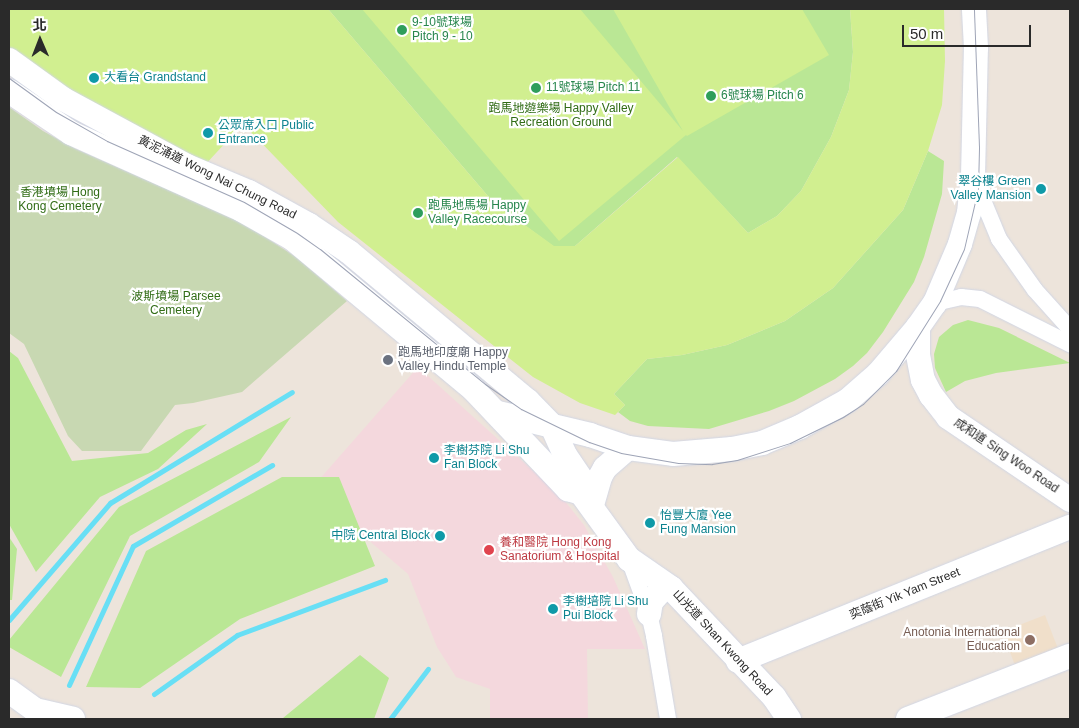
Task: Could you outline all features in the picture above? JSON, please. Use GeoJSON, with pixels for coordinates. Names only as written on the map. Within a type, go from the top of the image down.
{"type":"FeatureCollection","features":[{"type":"Feature","properties":{"kind":"street"},"geometry":{"type":"LineString","coordinates":[[498,414],[595,437],[628,448],[673,454],[708,452],[755,444],[783,435],[847,401],[878,374],[918,327],[935,303],[960,244],[969,213],[973,177],[976,48],[974,9]]}},
{"type":"Feature","properties":{"kind":"street","name":"黃泥涌道 Wong Nai Chung Road"},"geometry":{"type":"LineString","coordinates":[[9,60],[63,99],[187,166],[249,192],[317,230],[349,252],[528,401],[552,426]]}},
{"type":"Feature","properties":{"kind":"street","name":"黃泥涌道 Wong Nai Chung Road"},"geometry":{"type":"LineString","coordinates":[[9,91],[71,133],[242,210],[293,240],[474,390],[568,489],[586,499]]}},
{"type":"Feature","properties":{"kind":"street"},"geometry":{"type":"LineString","coordinates":[[973,177],[999,239],[1035,290],[1070,329]]}},
{"type":"Feature","properties":{"kind":"street"},"geometry":{"type":"LineString","coordinates":[[935,303],[961,297],[980,299],[1070,344]]}},
{"type":"Feature","properties":{"kind":"street","name":"成和道 Sing Woo Road"},"geometry":{"type":"LineString","coordinates":[[918,327],[918,355],[923,380],[931,395],[948,417],[1070,500]]}},
{"type":"Feature","properties":{"kind":"street","name":"山光道 Shan Kwong Road"},"geometry":{"type":"LineString","coordinates":[[552,426],[565,455],[581,479],[586,499],[629,559],[671,588],[774,697],[789,719]]}},
{"type":"Feature","properties":{"kind":"street"},"geometry":{"type":"LineString","coordinates":[[586,499],[605,468],[628,448]]}},
{"type":"Feature","properties":{"kind":"street","name":"奕蔭街 Yik Yam Street"},"geometry":{"type":"LineString","coordinates":[[738,661],[1070,527]]}},
{"type":"Feature","properties":{"kind":"street"},"geometry":{"type":"LineString","coordinates":[[629,559],[649,614],[668,719]]}},
{"type":"Feature","properties":{"kind":"street"},"geometry":{"type":"LineString","coordinates":[[649,614],[652,602],[656,596],[664,589],[671,588]]}},
{"type":"Feature","properties":{"kind":"street"},"geometry":{"type":"LineString","coordinates":[[908,719],[1070,656]]}},
{"type":"Feature","properties":{"kind":"street"},"geometry":{"type":"LineString","coordinates":[[9,691],[35,710],[73,719]]}},
{"type":"Feature","properties":{"kind":"shaded area","name":"養和醫院 Hong Kong Sanatorium & Hospital"},"geometry":{"type":"Polygon","coordinates":[[[418,367],[560,495],[584,525],[613,577],[645,649],[587,649],[588,719],[490,719],[490,689],[456,677],[437,647],[408,574],[310,490],[418,367]]]}},
{"type":"Feature","properties":{"kind":"shaded area","name":"Anotonia International Education"},"geometry":{"type":"Polygon","coordinates":[[[1045,615],[1058,649],[1015,665],[1002,631],[1045,615]]]}},
{"type":"Feature","properties":{"kind":"green space","name":"跑馬地馬場 Happy Valley Racecourse"},"geometry":{"type":"Polygon","coordinates":[[[9,9],[328,9],[493,202],[554,246],[575,246],[678,157],[748,233],[777,216],[801,191],[831,137],[849,90],[853,52],[850,9],[944,9],[945,61],[942,105],[928,151],[903,210],[833,288],[785,321],[727,345],[682,355],[647,359],[614,394],[625,405],[615,415],[580,403],[533,377],[338,222],[243,124],[203,167],[151,142],[9,50],[9,9]]]}},
{"type":"Feature","properties":{"kind":"green space","name":"跑馬地遊樂場 Happy Valley Recreation Ground"},"geometry":{"type":"Polygon","coordinates":[[[328,9],[850,9],[853,52],[849,90],[831,137],[801,191],[777,216],[748,233],[677,157],[575,246],[553,246],[493,202],[328,9]]]}},
{"type":"Feature","properties":{"kind":"green space","name":"跑馬地遊樂場 Happy Valley Recreation Ground"},"geometry":{"type":"Polygon","coordinates":[[[362,9],[580,9],[683,131],[613,9],[802,9],[829,55],[686,135],[559,241],[362,9]]]}},
{"type":"Feature","properties":{"kind":"green space","name":"波斯墳場 Parsee Cemetery"},"geometry":{"type":"Polygon","coordinates":[[[9,107],[43,131],[76,149],[242,222],[296,257],[347,301],[242,392],[175,405],[141,451],[82,451],[68,436],[24,344],[9,333],[9,107]]]}},
{"type":"Feature","properties":{"kind":"green space"},"geometry":{"type":"Polygon","coordinates":[[[928,151],[944,161],[942,194],[924,257],[914,282],[883,332],[867,353],[853,366],[835,379],[794,401],[769,411],[709,429],[648,426],[630,421],[618,412],[625,405],[614,394],[647,359],[682,355],[727,345],[785,321],[833,288],[903,210],[928,151]]]}},
{"type":"Feature","properties":{"kind":"green space"},"geometry":{"type":"Polygon","coordinates":[[[968,320],[999,328],[1070,363],[996,373],[965,381],[946,392],[935,368],[934,354],[939,337],[953,325],[968,320]]]}},
{"type":"Feature","properties":{"kind":"green space"},"geometry":{"type":"Polygon","coordinates":[[[9,351],[18,358],[72,461],[148,453],[186,430],[207,424],[158,469],[100,497],[36,572],[9,524],[9,351]]]}},
{"type":"Feature","properties":{"kind":"green space"},"geometry":{"type":"Polygon","coordinates":[[[291,417],[259,462],[130,536],[61,677],[9,647],[9,640],[119,507],[291,417]]]}},
{"type":"Feature","properties":{"kind":"green space"},"geometry":{"type":"Polygon","coordinates":[[[282,477],[339,477],[375,566],[240,619],[140,688],[86,687],[146,551],[282,477]]]}},
{"type":"Feature","properties":{"kind":"green space"},"geometry":{"type":"Polygon","coordinates":[[[9,537],[17,549],[12,600],[9,600],[9,537]]]}},
{"type":"Feature","properties":{"kind":"green space"},"geometry":{"type":"Polygon","coordinates":[[[360,655],[389,678],[374,719],[235,719],[283,718],[360,655]]]}},
{"type":"Feature","properties":{"kind":"waterway"},"geometry":{"type":"LineString","coordinates":[[9,620],[110,503],[292,392]]}},
{"type":"Feature","properties":{"kind":"waterway"},"geometry":{"type":"LineString","coordinates":[[69,685],[133,546],[272,465]]}},
{"type":"Feature","properties":{"kind":"waterway"},"geometry":{"type":"LineString","coordinates":[[154,694],[237,635],[385,580]]}},
{"type":"Feature","properties":{"kind":"waterway"},"geometry":{"type":"LineString","coordinates":[[390,719],[428,669]]}},
{"type":"Feature","properties":{"kind":"tram line"},"geometry":{"type":"LineString","coordinates":[[9,78],[56,112],[107,141],[244,202],[297,233],[320,249],[485,384],[521,409],[589,442],[621,453],[678,463],[712,464],[737,460],[790,443],[843,417],[863,404],[896,371],[940,301],[964,249],[978,189],[979,147],[974,9]]}},
{"type":"Feature","properties":{"kind":"place","name":"9-10號球場 Pitch 9 - 10"},"geometry":{"type":"Point","coordinates":[402,30]}},
{"type":"Feature","properties":{"kind":"place","name":"大看台 Grandstand"},"geometry":{"type":"Point","coordinates":[94,78]}},
{"type":"Feature","properties":{"kind":"place","name":"11號球場 Pitch 11"},"geometry":{"type":"Point","coordinates":[536,88]}},
{"type":"Feature","properties":{"kind":"place","name":"6號球場 Pitch 6"},"geometry":{"type":"Point","coordinates":[711,96]}},
{"type":"Feature","properties":{"kind":"place","name":"公眾席入口 Public Entrance"},"geometry":{"type":"Point","coordinates":[208,133]}},
{"type":"Feature","properties":{"kind":"place","name":"翠谷樓 Green Valley Mansion"},"geometry":{"type":"Point","coordinates":[1041,189]}},
{"type":"Feature","properties":{"kind":"place","name":"跑馬地馬場 Happy Valley Racecourse"},"geometry":{"type":"Point","coordinates":[418,213]}},
{"type":"Feature","properties":{"kind":"place","name":"跑馬地印度廟 Happy Valley Hindu Temple"},"geometry":{"type":"Point","coordinates":[388,360]}},
{"type":"Feature","properties":{"kind":"place","name":"李樹芬院 Li Shu Fan Block"},"geometry":{"type":"Point","coordinates":[434,458]}},
{"type":"Feature","properties":{"kind":"place","name":"怡豐大廈 Yee Fung Mansion"},"geometry":{"type":"Point","coordinates":[650,523]}},
{"type":"Feature","properties":{"kind":"place","name":"中院 Central Block"},"geometry":{"type":"Point","coordinates":[440,536]}},
{"type":"Feature","properties":{"kind":"place","name":"養和醫院 Hong Kong Sanatorium & Hospital"},"geometry":{"type":"Point","coordinates":[489,550]}},
{"type":"Feature","properties":{"kind":"place","name":"李樹培院 Li Shu Pui Block"},"geometry":{"type":"Point","coordinates":[553,609]}},
{"type":"Feature","properties":{"kind":"place","name":"Anotonia International Education"},"geometry":{"type":"Point","coordinates":[1030,640]}},
{"type":"Feature","properties":{"kind":"park label","name":"香港墳場 Hong Kong Cemetery"},"geometry":{"type":"Point","coordinates":[60,200]}}]}
